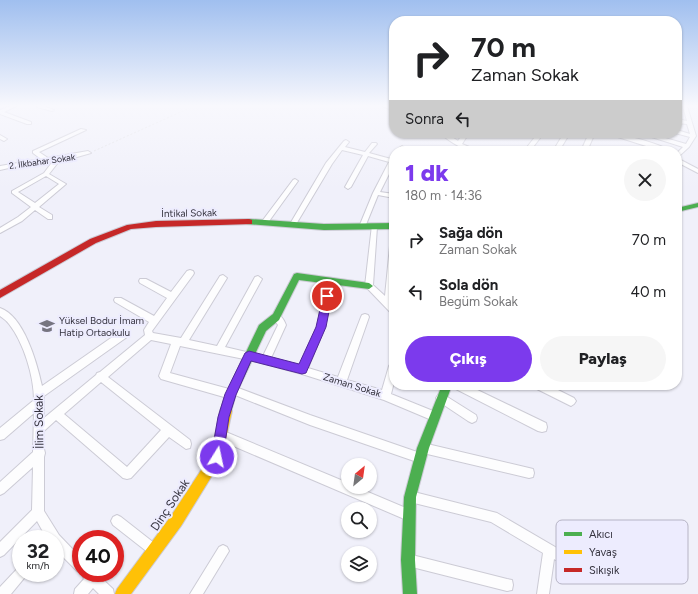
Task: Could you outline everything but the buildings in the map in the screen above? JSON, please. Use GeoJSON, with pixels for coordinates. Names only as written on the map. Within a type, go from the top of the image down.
{"type":"FeatureCollection","features":[{"type":"Feature","properties":{"kind":"street"},"geometry":{"type":"LineString","coordinates":[[48,161],[35,152],[75,134]]}},
{"type":"Feature","properties":{"kind":"street"},"geometry":{"type":"LineString","coordinates":[[682,151],[688,146],[693,136],[684,134]]}},
{"type":"Feature","properties":{"kind":"street"},"geometry":{"type":"LineString","coordinates":[[449,138],[459,146]]}},
{"type":"Feature","properties":{"kind":"street"},"geometry":{"type":"LineString","coordinates":[[531,146],[537,138]]}},
{"type":"Feature","properties":{"kind":"street"},"geometry":{"type":"LineString","coordinates":[[626,138],[654,146]]}},
{"type":"Feature","properties":{"kind":"street"},"geometry":{"type":"LineString","coordinates":[[660,138],[688,146]]}},
{"type":"Feature","properties":{"kind":"street"},"geometry":{"type":"LineString","coordinates":[[293,224],[329,163],[346,142]]}},
{"type":"Feature","properties":{"kind":"street"},"geometry":{"type":"LineString","coordinates":[[348,186],[366,154],[374,144]]}},
{"type":"Feature","properties":{"kind":"street"},"geometry":{"type":"LineString","coordinates":[[341,148],[389,159]]}},
{"type":"Feature","properties":{"kind":"street","name":"2. İlkbahar Sokak"},"geometry":{"type":"LineString","coordinates":[[0,168],[15,164],[57,160],[88,153]]}},
{"type":"Feature","properties":{"kind":"street"},"geometry":{"type":"LineString","coordinates":[[50,216],[14,192],[46,174],[57,160]]}},
{"type":"Feature","properties":{"kind":"street"},"geometry":{"type":"LineString","coordinates":[[682,163],[698,171]]}},
{"type":"Feature","properties":{"kind":"street"},"geometry":{"type":"LineString","coordinates":[[362,227],[376,193],[389,169]]}},
{"type":"Feature","properties":{"kind":"street"},"geometry":{"type":"LineString","coordinates":[[0,231],[10,226],[63,184],[46,174]]}},
{"type":"Feature","properties":{"kind":"street"},"geometry":{"type":"LineString","coordinates":[[265,222],[295,181]]}},
{"type":"Feature","properties":{"kind":"street"},"geometry":{"type":"LineString","coordinates":[[376,193],[389,195]]}},
{"type":"Feature","properties":{"kind":"street"},"geometry":{"type":"LineString","coordinates":[[682,209],[698,205]]}},
{"type":"Feature","properties":{"kind":"street","name":"İntikal Sokak"},"geometry":{"type":"LineString","coordinates":[[0,294],[92,241],[111,232],[130,227],[156,224],[265,222],[324,227],[389,226]]}},
{"type":"Feature","properties":{"kind":"street"},"geometry":{"type":"LineString","coordinates":[[369,286],[374,227]]}},
{"type":"Feature","properties":{"kind":"street"},"geometry":{"type":"LineString","coordinates":[[39,428],[150,336],[148,330],[190,273]]}},
{"type":"Feature","properties":{"kind":"street","name":"Dinç Sokak"},"geometry":{"type":"LineString","coordinates":[[122,594],[176,521],[217,457],[224,417],[232,392],[262,328],[276,316],[297,276],[330,281]]}},
{"type":"Feature","properties":{"kind":"street"},"geometry":{"type":"LineString","coordinates":[[223,278],[180,341],[164,376],[232,392],[310,420],[422,453],[529,473]]}},
{"type":"Feature","properties":{"kind":"street"},"geometry":{"type":"LineString","coordinates":[[219,350],[258,279]]}},
{"type":"Feature","properties":{"kind":"street"},"geometry":{"type":"LineString","coordinates":[[144,281],[173,296]]}},
{"type":"Feature","properties":{"kind":"street"},"geometry":{"type":"LineString","coordinates":[[302,370],[321,327],[330,281],[369,286],[388,304]]}},
{"type":"Feature","properties":{"kind":"street"},"geometry":{"type":"LineString","coordinates":[[388,304],[389,293]]}},
{"type":"Feature","properties":{"kind":"street"},"geometry":{"type":"LineString","coordinates":[[118,300],[155,321]]}},
{"type":"Feature","properties":{"kind":"street","name":"İlim Sokak"},"geometry":{"type":"LineString","coordinates":[[0,311],[12,321],[27,348],[34,369],[39,398],[40,453],[38,512]]}},
{"type":"Feature","properties":{"kind":"street"},"geometry":{"type":"LineString","coordinates":[[265,360],[282,325],[276,316]]}},
{"type":"Feature","properties":{"kind":"street"},"geometry":{"type":"LineString","coordinates":[[341,382],[365,317]]}},
{"type":"Feature","properties":{"kind":"street"},"geometry":{"type":"LineString","coordinates":[[0,435],[39,398],[124,334]]}},
{"type":"Feature","properties":{"kind":"street","name":"Zaman Sokak"},"geometry":{"type":"LineString","coordinates":[[150,336],[249,356],[302,370],[385,396],[434,416]]}},
{"type":"Feature","properties":{"kind":"street"},"geometry":{"type":"LineString","coordinates":[[100,376],[186,444]]}},
{"type":"Feature","properties":{"kind":"street"},"geometry":{"type":"LineString","coordinates":[[385,396],[389,383]]}},
{"type":"Feature","properties":{"kind":"street"},"geometry":{"type":"LineString","coordinates":[[410,594],[408,560],[410,497],[422,453],[434,416],[445,390]]}},
{"type":"Feature","properties":{"kind":"street"},"geometry":{"type":"LineString","coordinates":[[467,390],[542,427]]}},
{"type":"Feature","properties":{"kind":"street"},"geometry":{"type":"LineString","coordinates":[[548,390],[571,401]]}},
{"type":"Feature","properties":{"kind":"street"},"geometry":{"type":"LineString","coordinates":[[441,398],[472,418]]}},
{"type":"Feature","properties":{"kind":"street"},"geometry":{"type":"LineString","coordinates":[[56,414],[127,474],[168,430]]}},
{"type":"Feature","properties":{"kind":"street"},"geometry":{"type":"LineString","coordinates":[[221,435],[409,515]]}},
{"type":"Feature","properties":{"kind":"street"},"geometry":{"type":"LineString","coordinates":[[0,489],[40,453]]}},
{"type":"Feature","properties":{"kind":"street"},"geometry":{"type":"LineString","coordinates":[[410,497],[493,517],[556,554]]}},
{"type":"Feature","properties":{"kind":"street"},"geometry":{"type":"LineString","coordinates":[[0,551],[38,512],[49,530]]}},
{"type":"Feature","properties":{"kind":"street"},"geometry":{"type":"LineString","coordinates":[[117,521],[154,550]]}},
{"type":"Feature","properties":{"kind":"street"},"geometry":{"type":"LineString","coordinates":[[64,549],[72,558]]}},
{"type":"Feature","properties":{"kind":"street"},"geometry":{"type":"LineString","coordinates":[[543,594],[549,550]]}},
{"type":"Feature","properties":{"kind":"street"},"geometry":{"type":"LineString","coordinates":[[196,594],[223,551]]}},
{"type":"Feature","properties":{"kind":"street"},"geometry":{"type":"LineString","coordinates":[[408,560],[507,585]]}},
{"type":"Feature","properties":{"kind":"street"},"geometry":{"type":"LineString","coordinates":[[2,594],[13,582]]}},
{"type":"Feature","properties":{"kind":"street"},"geometry":{"type":"LineString","coordinates":[[80,594],[87,582]]}},
{"type":"Feature","properties":{"kind":"street"},"geometry":{"type":"LineString","coordinates":[[96,582],[108,594]]}},
{"type":"Feature","properties":{"kind":"path","name":"2. İlkbahar Sokak"},"geometry":{"type":"LineString","coordinates":[[88,153],[131,134]]}},
{"type":"Feature","properties":{"kind":"traffic: fast"},"geometry":{"type":"LineString","coordinates":[[682,209],[698,205]]}},
{"type":"Feature","properties":{"kind":"traffic: fast"},"geometry":{"type":"LineString","coordinates":[[249,222],[324,227],[389,226]]}},
{"type":"Feature","properties":{"kind":"traffic: fast"},"geometry":{"type":"LineString","coordinates":[[226,411],[231,394],[262,328],[276,317],[297,276],[369,286]]}},
{"type":"Feature","properties":{"kind":"traffic: fast"},"geometry":{"type":"LineString","coordinates":[[410,594],[408,560],[410,497],[423,448],[445,390]]}},
{"type":"Feature","properties":{"kind":"traffic: slow"},"geometry":{"type":"LineString","coordinates":[[122,594],[176,521],[217,457],[226,411]]}},
{"type":"Feature","properties":{"kind":"traffic: jam"},"geometry":{"type":"LineString","coordinates":[[0,294],[93,241],[130,227],[156,224],[249,222]]}},
{"type":"Feature","properties":{"kind":"place","name":"Yüksel Bodur İmam Hatip Ortaokulu"},"geometry":{"type":"Point","coordinates":[47,326]}},
{"type":"Feature","properties":{"kind":"route"},"geometry":{"type":"LineString","coordinates":[[217,457],[224,417],[231,394],[249,356],[302,370],[321,327],[327,296]]}}]}
